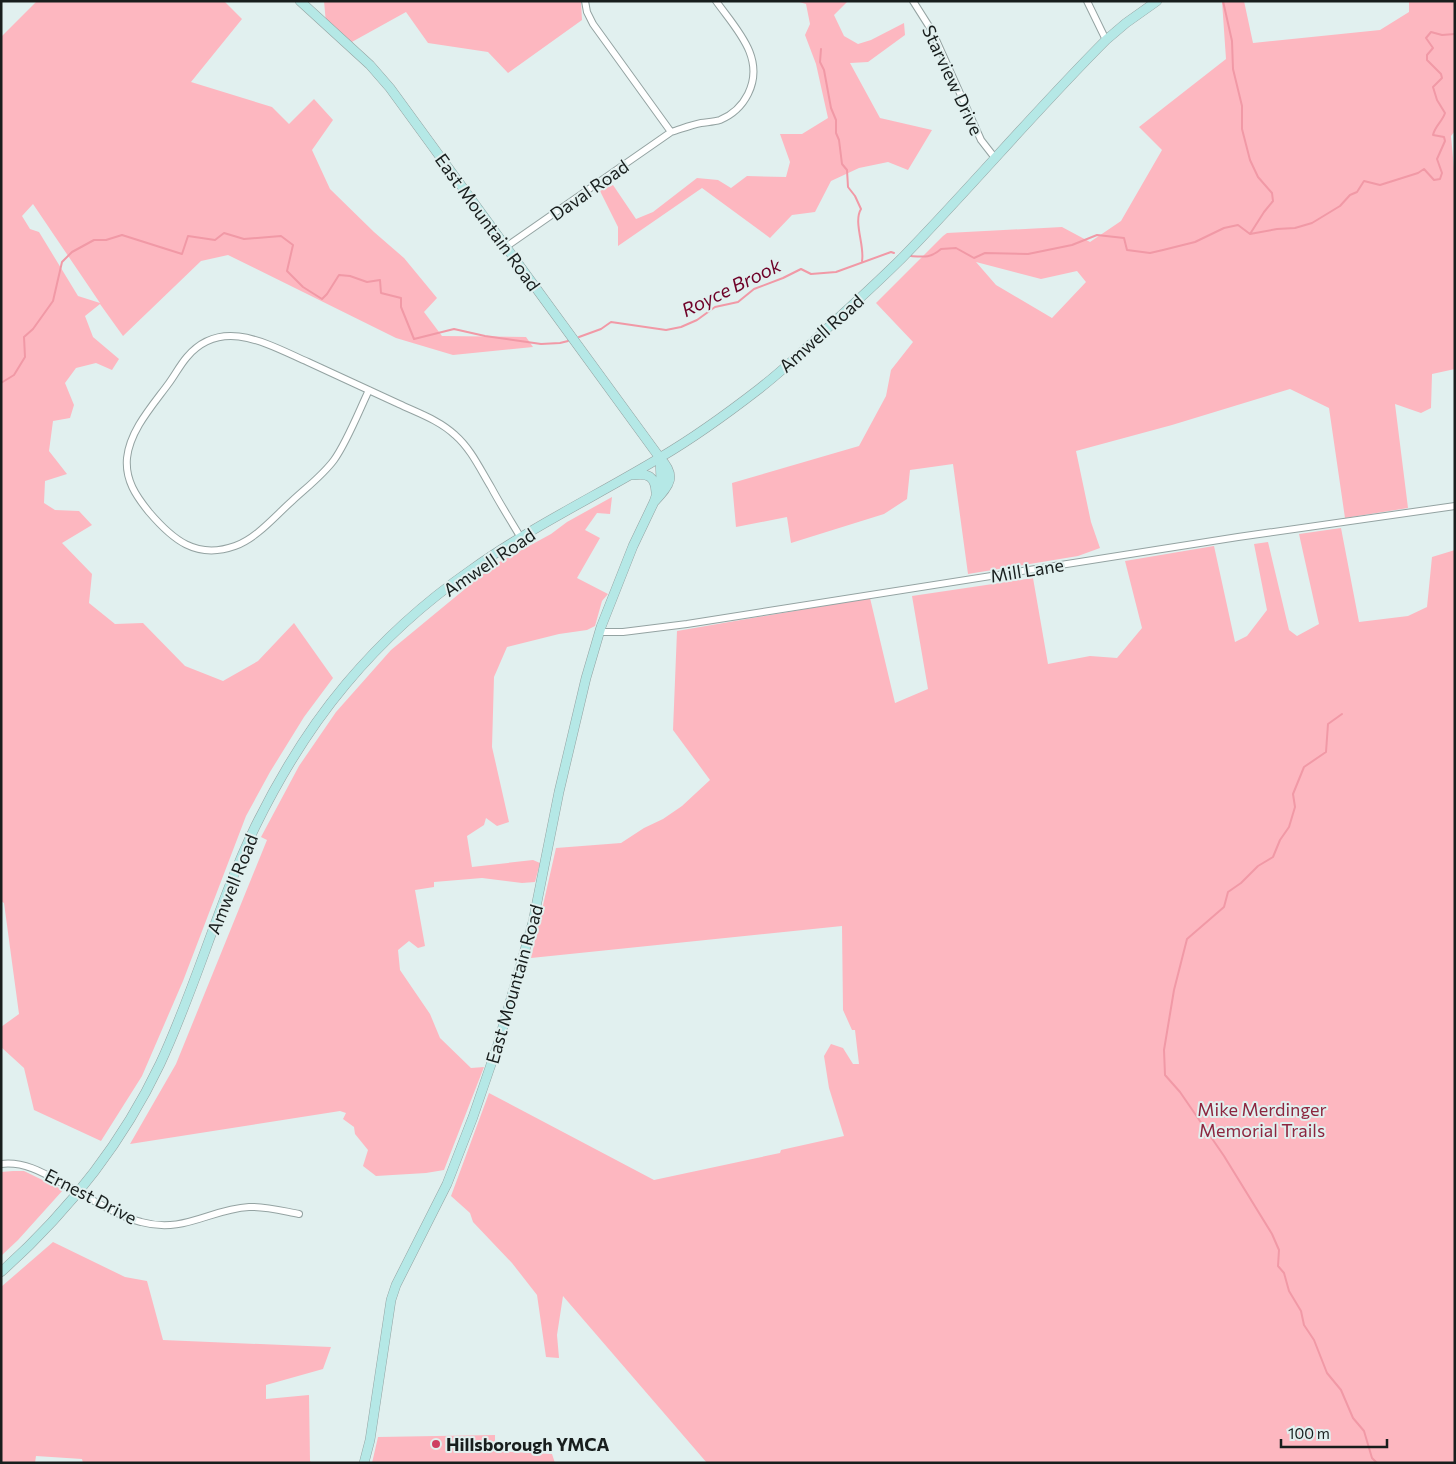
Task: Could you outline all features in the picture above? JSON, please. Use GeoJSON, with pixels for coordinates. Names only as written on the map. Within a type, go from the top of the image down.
{"type":"FeatureCollection","features":[{"type":"Feature","properties":{"kind":"main road","name":"East Mountain Road"},"geometry":{"type":"LineString","coordinates":[[300,1],[370,65],[390,88],[660,458],[668,466],[671,478],[667,488],[655,497],[633,546],[599,632],[572,738],[532,922],[498,1044],[447,1184],[396,1285],[391,1300],[370,1440],[364,1463]]}},
{"type":"Feature","properties":{"kind":"main road","name":"Amwell Road"},"geometry":{"type":"LineString","coordinates":[[1,1272],[38,1238],[78,1191],[111,1149],[146,1091],[175,1026],[254,830],[279,781],[316,724],[364,664],[416,613],[471,570],[521,538],[660,458],[726,414],[762,387],[900,260],[1106,40],[1157,1]]}},
{"type":"Feature","properties":{"kind":"main road"},"geometry":{"type":"LineString","coordinates":[[628,476],[646,475],[654,481],[655,497]]}},
{"type":"Feature","properties":{"kind":"street"},"geometry":{"type":"LineString","coordinates":[[585,1],[587,12],[593,24],[671,132]]}},
{"type":"Feature","properties":{"kind":"street","name":"Daval Road"},"geometry":{"type":"LineString","coordinates":[[507,246],[671,132],[718,121],[737,110],[745,100],[754,79],[752,56],[748,46],[716,1]]}},
{"type":"Feature","properties":{"kind":"street","name":"Starview Drive"},"geometry":{"type":"LineString","coordinates":[[913,1],[932,31],[981,140],[995,158]]}},
{"type":"Feature","properties":{"kind":"street"},"geometry":{"type":"LineString","coordinates":[[1087,1],[1106,40]]}},
{"type":"Feature","properties":{"kind":"street"},"geometry":{"type":"LineString","coordinates":[[369,390],[335,458],[324,471],[253,535],[237,545],[216,550],[204,550],[181,543],[164,530],[137,498],[130,484],[127,458],[134,434],[187,356],[214,339],[240,336],[257,340],[369,390],[433,420],[455,435],[476,461],[521,538]]}},
{"type":"Feature","properties":{"kind":"street","name":"Mill Lane"},"geometry":{"type":"LineString","coordinates":[[599,632],[622,632],[688,624],[1238,537],[1455,506]]}},
{"type":"Feature","properties":{"kind":"street","name":"Ernest Drive"},"geometry":{"type":"LineString","coordinates":[[1,1164],[16,1163],[37,1169],[132,1220],[159,1225],[188,1223],[251,1207],[299,1214]]}},
{"type":"Feature","properties":{"kind":"green space"},"geometry":{"type":"Polygon","coordinates":[[[37,1],[224,1],[242,19],[191,82],[272,107],[289,124],[314,99],[333,120],[312,150],[330,189],[404,258],[437,298],[424,312],[442,336],[526,337],[533,347],[453,355],[396,338],[228,255],[201,261],[123,336],[100,304],[85,316],[93,337],[119,359],[112,370],[96,363],[76,368],[65,383],[74,405],[70,418],[53,421],[49,451],[67,474],[45,481],[44,503],[55,510],[79,511],[92,525],[62,543],[92,574],[89,603],[115,624],[143,623],[185,666],[223,681],[258,661],[294,623],[333,678],[304,717],[270,772],[246,816],[183,981],[142,1076],[101,1141],[34,1110],[24,1068],[1,1047],[1,1027],[19,1014],[4,903],[1,901],[1,37],[37,1]],[[33,204],[22,216],[30,229],[39,232],[78,296],[100,303],[33,204]]]}},
{"type":"Feature","properties":{"kind":"green space"},"geometry":{"type":"Polygon","coordinates":[[[324,1],[581,1],[582,20],[508,73],[488,52],[428,43],[406,12],[350,43],[326,23],[324,1]]]}},
{"type":"Feature","properties":{"kind":"green space"},"geometry":{"type":"Polygon","coordinates":[[[796,1],[848,1],[834,15],[844,36],[858,44],[871,40],[904,23],[905,35],[868,62],[850,63],[880,118],[932,130],[908,170],[888,162],[859,168],[831,181],[815,212],[792,215],[770,238],[702,188],[618,246],[618,227],[600,191],[613,185],[636,219],[653,212],[697,178],[718,180],[731,188],[747,176],[786,177],[790,162],[780,134],[802,134],[828,118],[816,64],[805,35],[810,24],[806,4],[796,1]]]}},
{"type":"Feature","properties":{"kind":"green space"},"geometry":{"type":"Polygon","coordinates":[[[1222,1],[1244,1],[1253,43],[1380,30],[1409,12],[1409,1],[1455,1],[1455,131],[1451,136],[1455,179],[1455,369],[1432,374],[1431,408],[1421,413],[1395,404],[1408,508],[1345,518],[1329,408],[1290,389],[1172,425],[1076,451],[1091,522],[1100,548],[1078,556],[968,574],[953,464],[910,470],[907,499],[884,514],[791,543],[787,517],[736,527],[732,483],[859,446],[886,396],[891,370],[913,342],[876,303],[943,236],[947,233],[1062,227],[1090,242],[1121,221],[1162,150],[1139,127],[1226,59],[1222,1]],[[976,262],[996,285],[1052,318],[1086,282],[1077,271],[1041,279],[976,262]]]}},
{"type":"Feature","properties":{"kind":"green space"},"geometry":{"type":"Polygon","coordinates":[[[612,497],[610,514],[597,513],[585,530],[600,538],[577,578],[608,594],[602,601],[595,626],[587,630],[559,634],[507,647],[494,677],[492,747],[509,822],[497,826],[486,818],[484,825],[467,836],[472,867],[533,860],[540,863],[535,882],[522,883],[482,878],[434,882],[434,887],[415,890],[425,946],[418,948],[409,941],[398,950],[400,970],[430,1014],[440,1038],[471,1068],[484,1067],[444,1170],[376,1176],[363,1166],[368,1150],[355,1134],[354,1127],[343,1119],[346,1113],[340,1111],[130,1144],[176,1064],[267,840],[261,837],[299,766],[336,712],[391,650],[494,565],[551,534],[567,522],[612,497]]]}},
{"type":"Feature","properties":{"kind":"green space","name":"Mike Merdinger Memorial Trails"},"geometry":{"type":"Polygon","coordinates":[[[1341,528],[1359,622],[1408,616],[1427,607],[1432,557],[1455,550],[1455,1463],[707,1463],[563,1296],[557,1335],[559,1358],[546,1357],[537,1295],[512,1263],[473,1222],[470,1213],[451,1196],[489,1093],[654,1180],[780,1153],[781,1150],[844,1136],[829,1088],[824,1056],[831,1044],[843,1048],[853,1064],[859,1064],[855,1030],[852,1030],[843,1010],[842,926],[531,958],[556,848],[621,843],[682,806],[710,780],[673,730],[677,631],[870,598],[895,703],[928,689],[912,596],[1033,578],[1048,664],[1090,656],[1117,658],[1142,628],[1125,561],[1214,546],[1235,642],[1247,636],[1267,610],[1254,544],[1268,542],[1289,630],[1297,636],[1319,624],[1299,534],[1341,528]]]}},
{"type":"Feature","properties":{"kind":"green space"},"geometry":{"type":"Polygon","coordinates":[[[24,1171],[63,1190],[1,1256],[1,1172],[24,1171]]]}},
{"type":"Feature","properties":{"kind":"green space"},"geometry":{"type":"Polygon","coordinates":[[[53,1242],[125,1277],[147,1281],[163,1340],[331,1347],[323,1369],[266,1385],[266,1399],[309,1395],[310,1461],[312,1463],[83,1463],[82,1459],[36,1456],[35,1463],[1,1463],[1,1287],[53,1242]]]}},
{"type":"Feature","properties":{"kind":"green space","name":"Hillsborough YMCA"},"geometry":{"type":"Polygon","coordinates":[[[495,1435],[495,1451],[552,1454],[555,1463],[372,1463],[378,1437],[495,1435]]]}},
{"type":"Feature","properties":{"kind":"waterway"},"geometry":{"type":"LineString","coordinates":[[1223,1],[1232,41],[1233,69],[1242,106],[1242,129],[1250,160],[1258,177],[1272,193],[1273,201],[1250,234]]}},
{"type":"Feature","properties":{"kind":"waterway"},"geometry":{"type":"LineString","coordinates":[[911,256],[927,256],[941,249],[956,248],[974,258],[985,253],[1028,254],[1072,245],[1097,235],[1124,238],[1127,250],[1150,253],[1195,242],[1224,228],[1238,225],[1250,234],[1295,228],[1312,223],[1340,206],[1350,195],[1357,192],[1364,181],[1380,185],[1418,173],[1424,169],[1434,180],[1440,179],[1442,173],[1437,159],[1445,141],[1444,137],[1433,135],[1445,113],[1437,100],[1433,87],[1442,78],[1441,74],[1427,60],[1427,55],[1433,48],[1426,38],[1431,32],[1442,35],[1455,34]]}},
{"type":"Feature","properties":{"kind":"waterway"},"geometry":{"type":"LineString","coordinates":[[821,49],[820,62],[824,70],[831,108],[836,120],[836,133],[839,140],[842,164],[847,170],[848,187],[861,209],[858,220],[862,261]]}},
{"type":"Feature","properties":{"kind":"waterway","name":"Royce Brook"},"geometry":{"type":"LineString","coordinates":[[1,383],[14,375],[25,357],[24,337],[33,329],[53,301],[62,262],[72,252],[94,240],[106,240],[122,235],[182,254],[188,236],[215,240],[224,233],[244,239],[281,236],[293,245],[287,271],[303,287],[322,299],[339,275],[350,276],[367,282],[380,280],[381,293],[401,298],[401,307],[414,339],[454,329],[485,336],[541,344],[568,341]]}},
{"type":"Feature","properties":{"kind":"waterway","name":"Royce Brook"},"geometry":{"type":"LineString","coordinates":[[579,337],[601,329],[611,322],[666,330],[681,327],[697,320],[715,307],[738,302],[754,289],[801,269],[811,274],[836,272],[891,252],[894,253]]}},
{"type":"Feature","properties":{"kind":"waterway"},"geometry":{"type":"LineString","coordinates":[[1342,714],[1328,724],[1326,752],[1304,767],[1293,794],[1295,807],[1289,827],[1280,840],[1273,857],[1258,866],[1241,883],[1228,892],[1224,907],[1187,939],[1174,990],[1164,1050],[1165,1075],[1180,1092],[1224,1156],[1272,1234],[1279,1250],[1278,1266],[1284,1273],[1289,1291],[1301,1311],[1304,1325],[1314,1340],[1327,1373],[1341,1390],[1353,1418],[1364,1431],[1372,1458],[1377,1463]]}},
{"type":"Feature","properties":{"kind":"place","name":"Hillsborough YMCA"},"geometry":{"type":"Point","coordinates":[436,1444]}}]}
